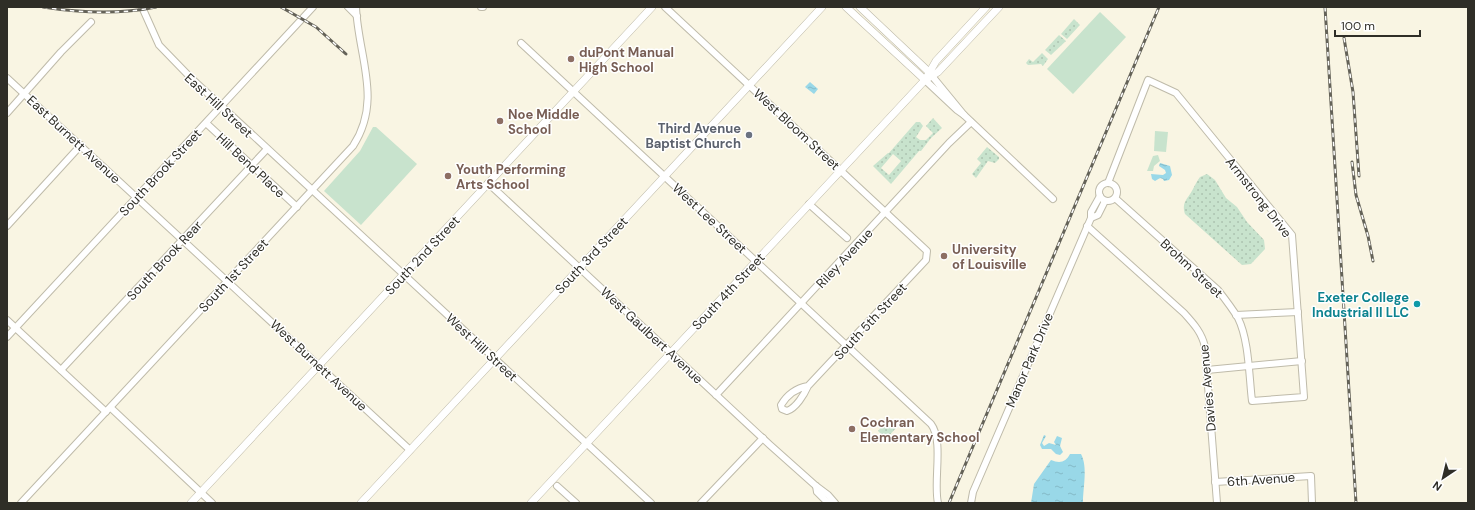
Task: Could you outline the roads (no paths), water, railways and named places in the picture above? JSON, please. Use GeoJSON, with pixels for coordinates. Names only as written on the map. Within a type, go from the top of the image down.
{"type":"FeatureCollection","features":[{"type":"Feature","properties":{"kind":"main road","name":"South 2nd Street"},"geometry":{"type":"LineString","coordinates":[[192,503],[652,7]]}},
{"type":"Feature","properties":{"kind":"main road","name":"South 3rd Street"},"geometry":{"type":"LineString","coordinates":[[361,503],[822,7]]}},
{"type":"Feature","properties":{"kind":"main road"},"geometry":{"type":"LineString","coordinates":[[846,7],[925,80]]}},
{"type":"Feature","properties":{"kind":"main road"},"geometry":{"type":"LineString","coordinates":[[860,7],[931,74]]}},
{"type":"Feature","properties":{"kind":"main road","name":"South 4th Street"},"geometry":{"type":"LineString","coordinates":[[531,503],[931,74],[936,62],[986,7]]}},
{"type":"Feature","properties":{"kind":"main road","name":"South 4th Street"},"geometry":{"type":"LineString","coordinates":[[931,74],[938,72],[999,7]]}},
{"type":"Feature","properties":{"kind":"street","name":"East Hill Street"},"geometry":{"type":"LineString","coordinates":[[142,7],[159,45],[191,78],[312,191]]}},
{"type":"Feature","properties":{"kind":"street","name":"South Brook Street"},"geometry":{"type":"LineString","coordinates":[[7,337],[313,7]]}},
{"type":"Feature","properties":{"kind":"street"},"geometry":{"type":"LineString","coordinates":[[348,7],[357,16]]}},
{"type":"Feature","properties":{"kind":"street","name":"South 1st Street"},"geometry":{"type":"LineString","coordinates":[[21,503],[353,146],[361,132],[367,114],[368,90],[356,7]]}},
{"type":"Feature","properties":{"kind":"street","name":"West Bloom Street"},"geometry":{"type":"LineString","coordinates":[[665,7],[924,247],[928,253]]}},
{"type":"Feature","properties":{"kind":"street"},"geometry":{"type":"LineString","coordinates":[[7,113],[90,22]]}},
{"type":"Feature","properties":{"kind":"street","name":"West Lee Street"},"geometry":{"type":"LineString","coordinates":[[521,43],[802,303],[933,427],[936,439],[936,493],[938,503]]}},
{"type":"Feature","properties":{"kind":"street"},"geometry":{"type":"LineString","coordinates":[[931,74],[964,115],[1053,199]]}},
{"type":"Feature","properties":{"kind":"street","name":"East Burnett Avenue"},"geometry":{"type":"LineString","coordinates":[[7,78],[228,281]]}},
{"type":"Feature","properties":{"kind":"street"},"geometry":{"type":"LineString","coordinates":[[925,80],[964,115]]}},
{"type":"Feature","properties":{"kind":"street","name":"Manor Park Drive"},"geometry":{"type":"LineString","coordinates":[[971,503],[973,492],[1091,218],[1092,212],[1100,196],[1101,186],[1108,183],[1148,80]]}},
{"type":"Feature","properties":{"kind":"street","name":"Armstrong Drive"},"geometry":{"type":"LineString","coordinates":[[1148,80],[1176,93],[1292,235],[1304,397],[1252,401]]}},
{"type":"Feature","properties":{"kind":"street","name":"Riley Avenue"},"geometry":{"type":"LineString","coordinates":[[716,395],[971,122]]}},
{"type":"Feature","properties":{"kind":"street","name":"Hill Bend Place"},"geometry":{"type":"LineString","coordinates":[[206,124],[296,207]]}},
{"type":"Feature","properties":{"kind":"street"},"geometry":{"type":"LineString","coordinates":[[7,226],[81,145]]}},
{"type":"Feature","properties":{"kind":"street","name":"South Brook Rear"},"geometry":{"type":"LineString","coordinates":[[61,370],[267,149]]}},
{"type":"Feature","properties":{"kind":"street","name":"West Gaulbert Avenue"},"geometry":{"type":"LineString","coordinates":[[488,183],[716,395],[816,486],[828,495],[835,503]]}},
{"type":"Feature","properties":{"kind":"street"},"geometry":{"type":"LineString","coordinates":[[1100,196],[1105,200],[1112,200],[1115,198],[1117,191],[1116,188],[1108,183]]}},
{"type":"Feature","properties":{"kind":"street","name":"West Hill Street"},"geometry":{"type":"LineString","coordinates":[[312,191],[404,274],[651,503]]}},
{"type":"Feature","properties":{"kind":"street","name":"Brohm Street"},"geometry":{"type":"LineString","coordinates":[[1115,198],[1218,290],[1236,315],[1244,333],[1252,401]]}},
{"type":"Feature","properties":{"kind":"street","name":"Manor Park Drive"},"geometry":{"type":"LineString","coordinates":[[1091,218],[1098,215],[1105,200]]}},
{"type":"Feature","properties":{"kind":"street"},"geometry":{"type":"LineString","coordinates":[[809,204],[847,238]]}},
{"type":"Feature","properties":{"kind":"street","name":"Davies Avenue"},"geometry":{"type":"LineString","coordinates":[[1087,226],[1196,325],[1203,337],[1207,370],[1217,503]]}},
{"type":"Feature","properties":{"kind":"street","name":"South 5th Street"},"geometry":{"type":"LineString","coordinates":[[808,386],[802,387],[789,396],[781,405],[782,409],[786,411],[792,409],[805,393],[808,386],[926,260],[928,253]]}},
{"type":"Feature","properties":{"kind":"street","name":"West Burnett Avenue"},"geometry":{"type":"LineString","coordinates":[[228,281],[410,450]]}},
{"type":"Feature","properties":{"kind":"street"},"geometry":{"type":"LineString","coordinates":[[1236,315],[1298,312]]}},
{"type":"Feature","properties":{"kind":"street"},"geometry":{"type":"LineString","coordinates":[[7,320],[61,370],[109,410],[212,503]]}},
{"type":"Feature","properties":{"kind":"street"},"geometry":{"type":"LineString","coordinates":[[1207,370],[1302,361]]}},
{"type":"Feature","properties":{"kind":"street"},"geometry":{"type":"LineString","coordinates":[[701,503],[763,438]]}},
{"type":"Feature","properties":{"kind":"street","name":"6th Avenue"},"geometry":{"type":"LineString","coordinates":[[1215,482],[1311,476],[1312,503]]}},
{"type":"Feature","properties":{"kind":"street"},"geometry":{"type":"LineString","coordinates":[[557,486],[576,503]]}},
{"type":"Feature","properties":{"kind":"street","name":"West Gaulbert Avenue"},"geometry":{"type":"LineString","coordinates":[[816,486],[818,492],[828,503]]}},
{"type":"Feature","properties":{"kind":"water"},"geometry":{"type":"Polygon","coordinates":[[[810,82],[818,89],[814,94],[805,87],[810,82]]]}},
{"type":"Feature","properties":{"kind":"water"},"geometry":{"type":"Polygon","coordinates":[[[1160,163],[1170,166],[1172,175],[1169,180],[1164,181],[1160,178],[1155,181],[1152,179],[1151,174],[1163,175],[1166,173],[1165,170],[1159,166],[1160,163]]]}},
{"type":"Feature","properties":{"kind":"water"},"geometry":{"type":"Polygon","coordinates":[[[1044,435],[1046,436],[1042,443],[1044,446],[1049,443],[1056,445],[1054,442],[1057,436],[1062,438],[1060,446],[1063,452],[1060,455],[1056,454],[1051,449],[1042,449],[1040,445],[1044,435]]]}},
{"type":"Feature","properties":{"kind":"water"},"geometry":{"type":"Polygon","coordinates":[[[1070,454],[1081,454],[1083,459],[1085,471],[1083,503],[1031,503],[1034,484],[1051,460],[1062,462],[1067,459],[1070,454]]]}},
{"type":"Feature","properties":{"kind":"railway"},"geometry":{"type":"LineString","coordinates":[[43,7],[71,11],[100,12],[142,10],[156,7]]}},
{"type":"Feature","properties":{"kind":"railway"},"geometry":{"type":"LineString","coordinates":[[281,7],[316,27],[346,54]]}},
{"type":"Feature","properties":{"kind":"railway"},"geometry":{"type":"LineString","coordinates":[[949,503],[1159,7]]}},
{"type":"Feature","properties":{"kind":"railway"},"geometry":{"type":"LineString","coordinates":[[1325,7],[1356,503]]}},
{"type":"Feature","properties":{"kind":"railway"},"geometry":{"type":"LineString","coordinates":[[1344,38],[1353,92],[1359,176]]}},
{"type":"Feature","properties":{"kind":"railway"},"geometry":{"type":"LineString","coordinates":[[1352,162],[1356,195],[1368,236],[1373,261]]}},
{"type":"Feature","properties":{"kind":"place","name":"duPont Manual High School"},"geometry":{"type":"Point","coordinates":[571,59]}},
{"type":"Feature","properties":{"kind":"place","name":"Noe Middle School"},"geometry":{"type":"Point","coordinates":[500,121]}},
{"type":"Feature","properties":{"kind":"place","name":"Third Avenue Baptist Church"},"geometry":{"type":"Point","coordinates":[749,135]}},
{"type":"Feature","properties":{"kind":"place","name":"Youth Performing Arts School"},"geometry":{"type":"Point","coordinates":[448,176]}},
{"type":"Feature","properties":{"kind":"place","name":"University of Louisville"},"geometry":{"type":"Point","coordinates":[944,256]}},
{"type":"Feature","properties":{"kind":"place","name":"Exeter College Industrial II LLC"},"geometry":{"type":"Point","coordinates":[1417,304]}},
{"type":"Feature","properties":{"kind":"place","name":"Cochran Elementary School"},"geometry":{"type":"Point","coordinates":[852,429]}}]}
